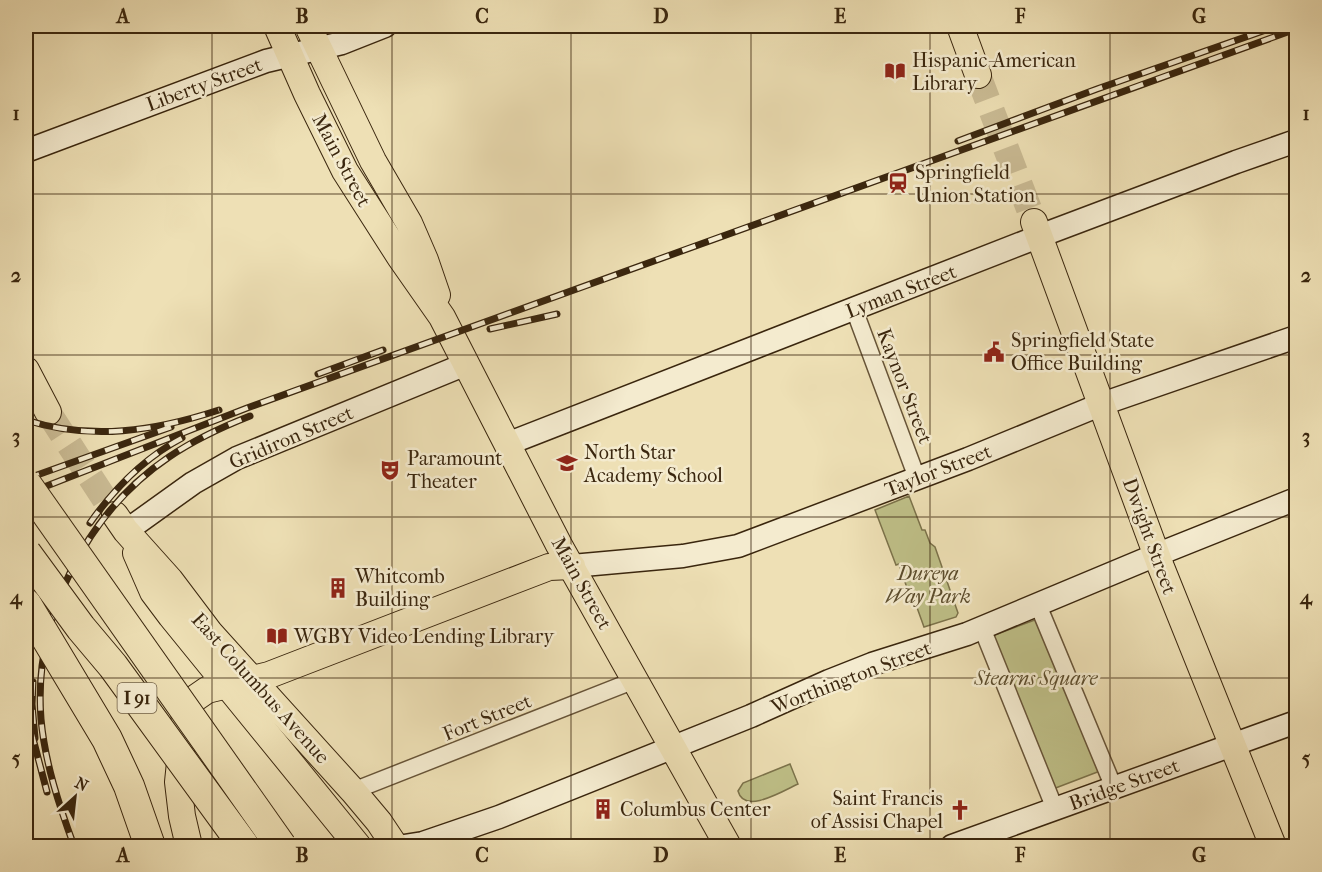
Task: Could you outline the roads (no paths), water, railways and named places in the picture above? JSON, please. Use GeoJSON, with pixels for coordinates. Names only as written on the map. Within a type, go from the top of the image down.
{"type":"FeatureCollection","features":[{"type":"Feature","properties":{"kind":"highway","name":"I 91"},"geometry":{"type":"LineString","coordinates":[[26,484],[281,846]]}},
{"type":"Feature","properties":{"kind":"highway"},"geometry":{"type":"LineString","coordinates":[[26,530],[74,599],[113,666]]}},
{"type":"Feature","properties":{"kind":"highway","name":"I 91"},"geometry":{"type":"LineString","coordinates":[[26,553],[81,628],[113,666],[244,846]]}},
{"type":"Feature","properties":{"kind":"highway"},"geometry":{"type":"LineString","coordinates":[[26,604],[107,739],[129,786],[150,846]]}},
{"type":"Feature","properties":{"kind":"main road","name":"Main Street"},"geometry":{"type":"LineString","coordinates":[[277,26],[351,183],[442,317],[572,566],[728,846]]}},
{"type":"Feature","properties":{"kind":"main road","name":"Liberty Street"},"geometry":{"type":"LineString","coordinates":[[26,151],[266,61],[290,55],[313,37],[342,43],[384,26]]}},
{"type":"Feature","properties":{"kind":"main road"},"geometry":{"type":"LineString","coordinates":[[960,26],[978,75]]}},
{"type":"Feature","properties":{"kind":"main road","name":"Main Street"},"geometry":{"type":"LineString","coordinates":[[313,37],[374,161],[415,236],[434,284],[442,317]]}},
{"type":"Feature","properties":{"kind":"main road","name":"Lyman Street"},"geometry":{"type":"LineString","coordinates":[[507,444],[854,309],[1037,229],[1296,141]]}},
{"type":"Feature","properties":{"kind":"main road","name":"Dwight Street"},"geometry":{"type":"LineString","coordinates":[[1037,229],[1156,555],[1273,846]]}},
{"type":"Feature","properties":{"kind":"main road","name":"Taylor Street"},"geometry":{"type":"LineString","coordinates":[[572,566],[683,556],[735,547],[1102,404],[1296,337]]}},
{"type":"Feature","properties":{"kind":"main road","name":"Gridiron Street"},"geometry":{"type":"LineString","coordinates":[[121,523],[237,458],[466,364]]}},
{"type":"Feature","properties":{"kind":"main road"},"geometry":{"type":"LineString","coordinates":[[26,370],[48,412],[26,388]]}},
{"type":"Feature","properties":{"kind":"main road","name":"Worthington Street"},"geometry":{"type":"LineString","coordinates":[[404,846],[423,843],[499,818],[872,664],[949,641],[1296,499]]}},
{"type":"Feature","properties":{"kind":"main road","name":"East Columbus Avenue"},"geometry":{"type":"LineString","coordinates":[[121,523],[170,580],[210,633],[353,791],[379,822],[395,846]]}},
{"type":"Feature","properties":{"kind":"main road","name":"East Columbus Avenue"},"geometry":{"type":"LineString","coordinates":[[121,523],[153,591],[226,685],[358,846]]}},
{"type":"Feature","properties":{"kind":"main road"},"geometry":{"type":"LineString","coordinates":[[189,846],[178,794],[187,708],[207,690],[275,672],[549,567],[572,566]]}},
{"type":"Feature","properties":{"kind":"main road","name":"Bridge Street"},"geometry":{"type":"LineString","coordinates":[[956,846],[1296,722]]}},
{"type":"Feature","properties":{"kind":"street","name":"Kaynor Street"},"geometry":{"type":"LineString","coordinates":[[854,309],[917,478]]}},
{"type":"Feature","properties":{"kind":"street"},"geometry":{"type":"LineString","coordinates":[[1038,605],[1114,788]]}},
{"type":"Feature","properties":{"kind":"street"},"geometry":{"type":"LineString","coordinates":[[982,628],[1055,809]]}},
{"type":"Feature","properties":{"kind":"street","name":"Fort Street"},"geometry":{"type":"LineString","coordinates":[[353,791],[635,680]]}},
{"type":"Feature","properties":{"kind":"tunnel"},"geometry":{"type":"LineString","coordinates":[[978,75],[1034,222]]}},
{"type":"Feature","properties":{"kind":"tunnel"},"geometry":{"type":"LineString","coordinates":[[48,412],[115,515]]}},
{"type":"Feature","properties":{"kind":"railway"},"geometry":{"type":"LineString","coordinates":[[958,141],[1277,26]]}},
{"type":"Feature","properties":{"kind":"railway"},"geometry":{"type":"LineString","coordinates":[[26,494],[247,408],[1296,29]]}},
{"type":"Feature","properties":{"kind":"railway"},"geometry":{"type":"LineString","coordinates":[[490,329],[557,314]]}},
{"type":"Feature","properties":{"kind":"railway"},"geometry":{"type":"LineString","coordinates":[[318,374],[383,350]]}},
{"type":"Feature","properties":{"kind":"railway"},"geometry":{"type":"LineString","coordinates":[[26,420],[75,430],[123,431],[171,423],[219,410]]}},
{"type":"Feature","properties":{"kind":"railway"},"geometry":{"type":"LineString","coordinates":[[74,846],[53,784],[41,719],[41,681],[46,643],[56,606],[71,571],[90,538],[113,507],[139,480],[188,445],[250,416]]}},
{"type":"Feature","properties":{"kind":"railway"},"geometry":{"type":"LineString","coordinates":[[26,479],[171,427]]}},
{"type":"Feature","properties":{"kind":"railway"},"geometry":{"type":"LineString","coordinates":[[90,523],[131,475],[155,455],[182,438]]}},
{"type":"Feature","properties":{"kind":"railway"},"geometry":{"type":"LineString","coordinates":[[33,682],[35,738]]}},
{"type":"Feature","properties":{"kind":"railway"},"geometry":{"type":"LineString","coordinates":[[31,731],[47,792]]}},
{"type":"Feature","properties":{"kind":"place","name":"Hispanic-American Library"},"geometry":{"type":"Point","coordinates":[895,71]}},
{"type":"Feature","properties":{"kind":"place","name":"Springfield Union Station"},"geometry":{"type":"Point","coordinates":[898,183]}},
{"type":"Feature","properties":{"kind":"place","name":"Springfield State Office Building"},"geometry":{"type":"Point","coordinates":[994,352]}},
{"type":"Feature","properties":{"kind":"place","name":"North Star Academy School"},"geometry":{"type":"Point","coordinates":[567,463]}},
{"type":"Feature","properties":{"kind":"place","name":"Paramount Theater"},"geometry":{"type":"Point","coordinates":[390,470]}},
{"type":"Feature","properties":{"kind":"place","name":"Whitcomb Building"},"geometry":{"type":"Point","coordinates":[338,588]}},
{"type":"Feature","properties":{"kind":"place","name":"WGBY Video Lending Library"},"geometry":{"type":"Point","coordinates":[277,636]}},
{"type":"Feature","properties":{"kind":"place","name":"Columbus Center"},"geometry":{"type":"Point","coordinates":[603,809]}},
{"type":"Feature","properties":{"kind":"place","name":"Saint Francis of Assisi Chapel"},"geometry":{"type":"Point","coordinates":[960,810]}},
{"type":"Feature","properties":{"kind":"park label","name":"Dureya Way Park"},"geometry":{"type":"Point","coordinates":[928,584]}},
{"type":"Feature","properties":{"kind":"park label","name":"Stearns Square"},"geometry":{"type":"Point","coordinates":[1036,678]}}]}
